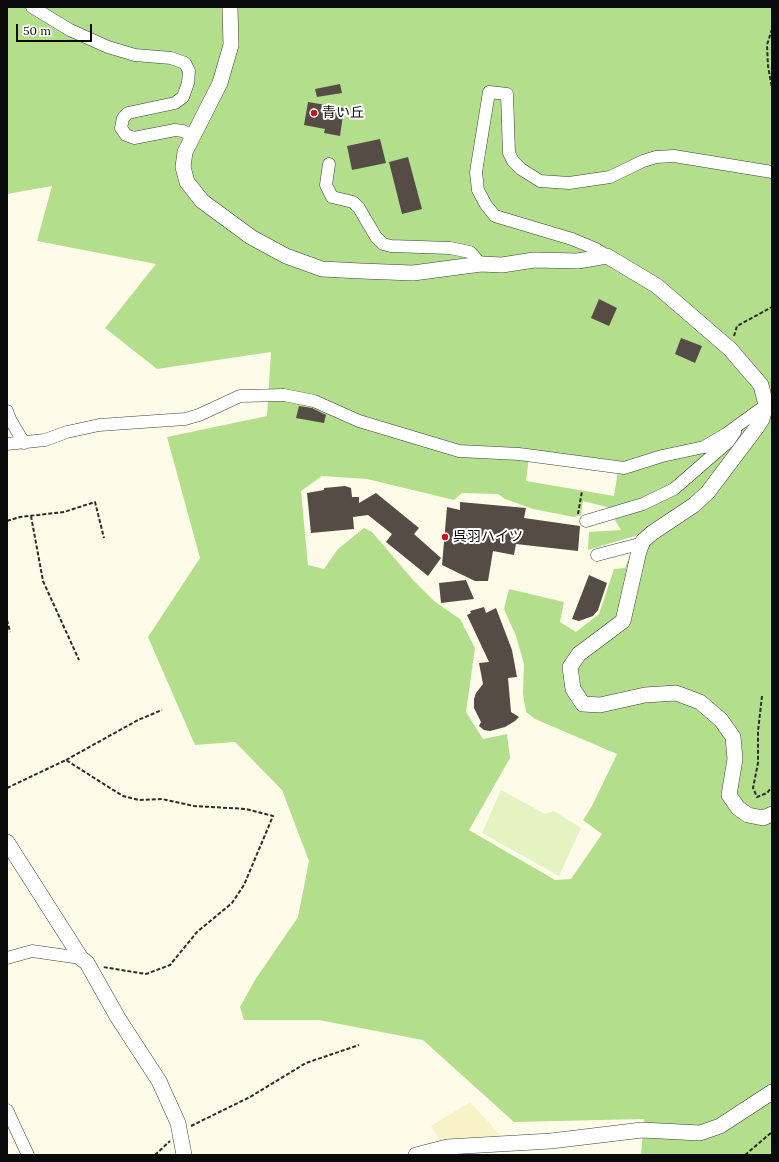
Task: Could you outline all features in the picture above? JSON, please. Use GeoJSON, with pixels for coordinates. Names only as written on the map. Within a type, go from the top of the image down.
{"type":"FeatureCollection","features":[{"type":"Feature","properties":{"kind":"street"},"geometry":{"type":"LineString","coordinates":[[32,7],[70,30],[108,47],[135,55],[171,58],[185,63],[189,71],[188,83],[183,97],[175,103],[128,113],[123,118],[121,128],[126,135],[134,138],[175,130],[183,131],[192,137]]}},
{"type":"Feature","properties":{"kind":"street"},"geometry":{"type":"LineString","coordinates":[[230,7],[231,45],[220,83],[185,152],[183,167],[187,182],[202,201],[251,237],[286,256],[322,269],[413,273],[481,264],[502,265],[534,260],[578,261],[607,256]]}},
{"type":"Feature","properties":{"kind":"street"},"geometry":{"type":"LineString","coordinates":[[772,172],[674,156],[656,157],[643,161],[610,176],[569,183],[540,181],[521,170],[513,161],[509,153],[507,94],[489,92],[476,172],[478,190],[486,205],[495,216],[572,239],[596,249],[657,286],[730,349],[761,385],[766,405],[762,419],[757,427],[708,492],[694,505],[652,533],[643,543],[639,551],[623,621],[579,654],[570,668],[572,689],[583,704],[600,705],[645,695],[676,693],[700,702],[721,720],[732,737],[735,759],[729,795],[738,808],[748,815],[763,818],[772,814]]}},
{"type":"Feature","properties":{"kind":"street"},"geometry":{"type":"LineString","coordinates":[[329,164],[326,185],[332,197],[353,202],[359,208],[376,236],[383,244],[391,246],[450,248],[470,252],[481,264]]}},
{"type":"Feature","properties":{"kind":"street"},"geometry":{"type":"LineString","coordinates":[[7,444],[45,440],[66,432],[99,425],[185,419],[199,415],[240,396],[284,395],[314,401],[359,421],[460,451],[519,454],[624,468],[662,456],[704,447],[766,405]]}},
{"type":"Feature","properties":{"kind":"street"},"geometry":{"type":"LineString","coordinates":[[7,411],[24,443]]}},
{"type":"Feature","properties":{"kind":"street"},"geometry":{"type":"LineString","coordinates":[[581,520],[643,504],[674,489],[728,442],[741,423]]}},
{"type":"Feature","properties":{"kind":"street"},"geometry":{"type":"LineString","coordinates":[[596,555],[643,543]]}},
{"type":"Feature","properties":{"kind":"street"},"geometry":{"type":"LineString","coordinates":[[7,842],[84,960],[118,1018],[160,1081],[170,1103],[180,1132],[184,1155]]}},
{"type":"Feature","properties":{"kind":"street"},"geometry":{"type":"LineString","coordinates":[[7,958],[32,951],[84,960]]}},
{"type":"Feature","properties":{"kind":"street"},"geometry":{"type":"LineString","coordinates":[[416,1155],[642,1130],[700,1133],[720,1126],[772,1092]]}},
{"type":"Feature","properties":{"kind":"street"},"geometry":{"type":"LineString","coordinates":[[7,1110],[28,1155]]}},
{"type":"Feature","properties":{"kind":"path"},"geometry":{"type":"LineString","coordinates":[[772,29],[767,45],[768,66],[772,88]]}},
{"type":"Feature","properties":{"kind":"path"},"geometry":{"type":"LineString","coordinates":[[730,349],[737,326],[772,307]]}},
{"type":"Feature","properties":{"kind":"path"},"geometry":{"type":"LineString","coordinates":[[581,520],[582,491]]}},
{"type":"Feature","properties":{"kind":"path"},"geometry":{"type":"LineString","coordinates":[[7,521],[20,517],[64,512],[95,502],[104,538]]}},
{"type":"Feature","properties":{"kind":"path"},"geometry":{"type":"LineString","coordinates":[[31,516],[42,581],[79,660]]}},
{"type":"Feature","properties":{"kind":"path"},"geometry":{"type":"LineString","coordinates":[[7,620],[10,632]]}},
{"type":"Feature","properties":{"kind":"path"},"geometry":{"type":"LineString","coordinates":[[762,696],[758,731],[758,763],[753,788],[756,797],[767,792],[772,787]]}},
{"type":"Feature","properties":{"kind":"path"},"geometry":{"type":"LineString","coordinates":[[7,788],[66,760],[138,720],[162,710]]}},
{"type":"Feature","properties":{"kind":"path"},"geometry":{"type":"LineString","coordinates":[[66,760],[123,796],[139,800],[162,799],[194,806],[246,809],[273,816],[244,885],[232,903],[197,932],[170,965],[146,974],[84,960]]}},
{"type":"Feature","properties":{"kind":"path"},"geometry":{"type":"LineString","coordinates":[[155,1155],[180,1132],[250,1097],[306,1063],[359,1045]]}},
{"type":"Feature","properties":{"kind":"path"},"geometry":{"type":"LineString","coordinates":[[745,1155],[772,1132]]}},
{"type":"Feature","properties":{"kind":"shaded area"},"geometry":{"type":"Polygon","coordinates":[[[470,1102],[505,1140],[442,1145],[431,1126],[470,1102]]]}},
{"type":"Feature","properties":{"kind":"green space"},"geometry":{"type":"Polygon","coordinates":[[[7,7],[772,7],[772,1155],[641,1155],[644,1119],[514,1122],[423,1040],[319,1020],[244,1020],[240,1007],[255,980],[298,917],[309,861],[282,790],[235,742],[195,745],[148,637],[200,558],[167,437],[267,416],[271,352],[157,369],[105,328],[156,264],[37,241],[52,186],[7,194],[7,7]],[[529,458],[526,481],[614,496],[618,471],[529,458]],[[322,476],[301,491],[308,565],[324,569],[338,549],[364,528],[372,532],[414,581],[434,601],[460,619],[475,648],[466,712],[483,739],[507,734],[510,758],[469,830],[555,880],[571,879],[602,834],[583,820],[592,806],[617,754],[535,719],[526,712],[523,694],[524,664],[516,636],[504,609],[509,589],[564,602],[560,622],[576,632],[599,614],[614,569],[625,568],[638,535],[588,550],[589,532],[621,530],[607,507],[583,501],[581,515],[574,517],[533,509],[505,499],[498,494],[462,493],[454,500],[367,479],[322,476]]]}},
{"type":"Feature","properties":{"kind":"green space"},"geometry":{"type":"Polygon","coordinates":[[[501,790],[545,814],[554,811],[581,828],[559,876],[482,833],[501,790]]]}},
{"type":"Feature","properties":{"kind":"building"},"geometry":{"type":"Polygon","coordinates":[[[340,84],[342,93],[317,97],[315,89],[340,84]]]}},
{"type":"Feature","properties":{"kind":"building"},"geometry":{"type":"Polygon","coordinates":[[[308,102],[344,108],[340,136],[324,133],[325,129],[304,125],[308,102]]]}},
{"type":"Feature","properties":{"kind":"building"},"geometry":{"type":"Polygon","coordinates":[[[380,139],[386,163],[352,170],[347,146],[380,139]]]}},
{"type":"Feature","properties":{"kind":"building"},"geometry":{"type":"Polygon","coordinates":[[[408,157],[422,209],[402,214],[389,162],[408,157]]]}},
{"type":"Feature","properties":{"kind":"building"},"geometry":{"type":"Polygon","coordinates":[[[599,299],[617,308],[609,326],[591,318],[599,299]]]}},
{"type":"Feature","properties":{"kind":"building"},"geometry":{"type":"Polygon","coordinates":[[[681,338],[702,346],[695,363],[675,354],[681,338]]]}},
{"type":"Feature","properties":{"kind":"building"},"geometry":{"type":"Polygon","coordinates":[[[299,406],[312,408],[326,415],[324,423],[296,418],[299,406]]]}},
{"type":"Feature","properties":{"kind":"building"},"geometry":{"type":"Polygon","coordinates":[[[345,486],[351,488],[352,497],[359,497],[359,503],[376,493],[419,528],[414,534],[441,558],[428,576],[386,542],[392,534],[368,515],[353,517],[354,529],[311,533],[307,493],[324,490],[324,488],[345,486]]]}},
{"type":"Feature","properties":{"kind":"building"},"geometry":{"type":"Polygon","coordinates":[[[460,502],[526,508],[524,518],[580,526],[578,551],[516,544],[514,555],[493,551],[488,581],[475,581],[442,565],[447,507],[460,510],[460,502]]]}},
{"type":"Feature","properties":{"kind":"building"},"geometry":{"type":"Polygon","coordinates":[[[589,575],[607,583],[598,610],[593,616],[579,621],[572,619],[589,575]]]}},
{"type":"Feature","properties":{"kind":"building"},"geometry":{"type":"Polygon","coordinates":[[[466,580],[474,599],[441,603],[439,583],[466,580]]]}},
{"type":"Feature","properties":{"kind":"building"},"geometry":{"type":"Polygon","coordinates":[[[484,607],[486,613],[496,608],[512,650],[517,677],[508,678],[511,712],[519,717],[505,727],[490,731],[484,730],[479,726],[481,722],[474,708],[476,693],[483,684],[479,663],[489,662],[467,615],[471,613],[470,611],[484,607]]]}},
{"type":"Feature","properties":{"kind":"place","name":"青い丘"},"geometry":{"type":"Point","coordinates":[314,113]}},
{"type":"Feature","properties":{"kind":"place","name":"呉羽ハイツ"},"geometry":{"type":"Point","coordinates":[445,537]}}]}
